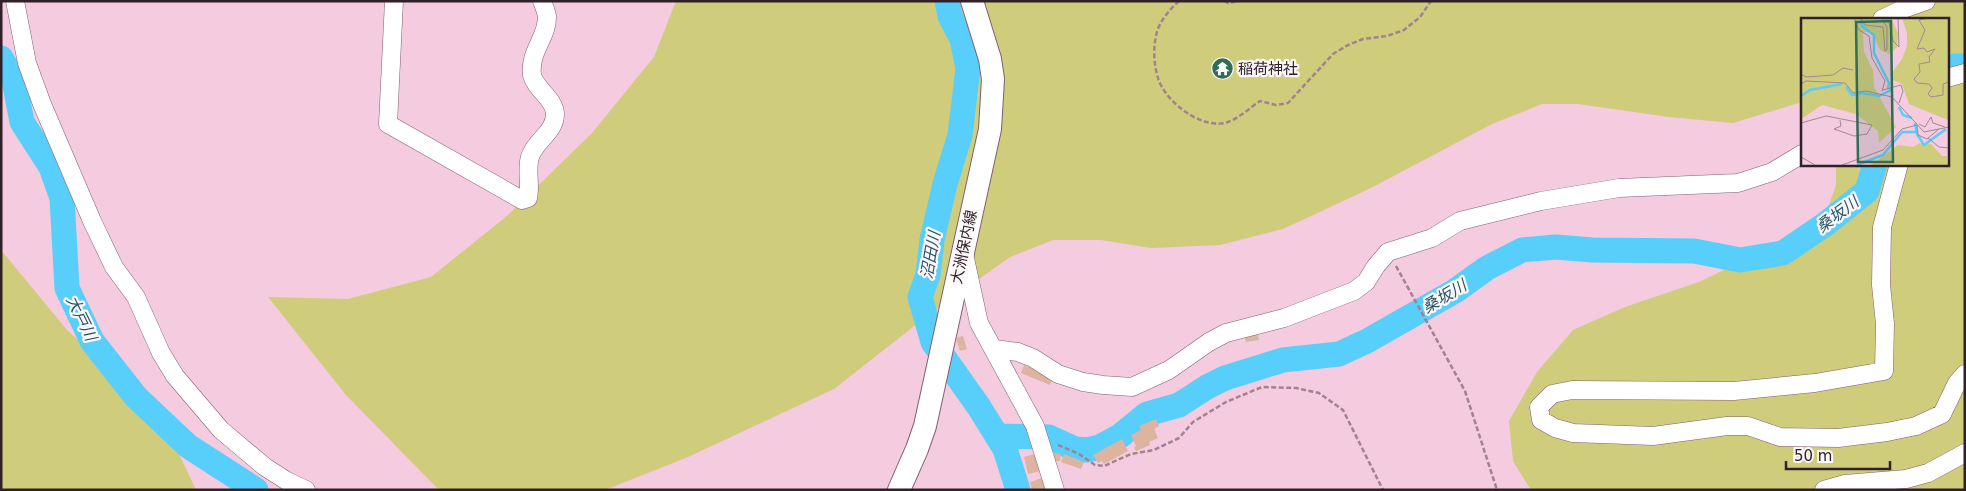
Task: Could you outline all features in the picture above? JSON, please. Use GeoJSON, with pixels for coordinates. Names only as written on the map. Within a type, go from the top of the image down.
{"type":"FeatureCollection","features":[{"type":"Feature","properties":{"kind":"main road","name":"大洲保内線"},"geometry":{"type":"LineString","coordinates":[[899,490],[918,449],[925,426],[990,128],[993,79],[990,59],[972,1]]}},
{"type":"Feature","properties":{"kind":"street"},"geometry":{"type":"LineString","coordinates":[[15,1],[27,63],[42,104],[114,267],[136,296],[161,354],[175,376],[221,430],[266,467],[287,481],[306,490]]}},
{"type":"Feature","properties":{"kind":"street"},"geometry":{"type":"LineString","coordinates":[[394,1],[388,124],[522,200],[528,198],[531,156],[536,145],[554,123],[555,112],[532,76],[532,62],[535,50],[541,39],[547,16],[542,1]]}},
{"type":"Feature","properties":{"kind":"street"},"geometry":{"type":"LineString","coordinates":[[1884,18],[1902,9],[1926,1]]}},
{"type":"Feature","properties":{"kind":"street"},"geometry":{"type":"LineString","coordinates":[[1948,78],[1965,73]]}},
{"type":"Feature","properties":{"kind":"street"},"geometry":{"type":"LineString","coordinates":[[995,349],[1018,352],[1033,358],[1058,374],[1083,382],[1132,387],[1169,370],[1226,333],[1284,318],[1354,291],[1366,282],[1388,252],[1432,238],[1460,220],[1541,201],[1619,188],[1738,183],[1772,172],[1801,155]]}},
{"type":"Feature","properties":{"kind":"street"},"geometry":{"type":"LineString","coordinates":[[1899,165],[1882,226],[1881,285],[1885,324],[1884,371],[1814,383],[1734,391],[1572,390],[1552,394],[1539,407],[1541,420],[1555,428],[1573,433],[1653,436],[1727,426],[1748,426],[1780,437],[1838,438],[1887,432],[1916,426],[1942,414],[1957,383],[1965,374]]}},
{"type":"Feature","properties":{"kind":"street"},"geometry":{"type":"LineString","coordinates":[[963,251],[979,323],[995,349],[1035,426],[1055,490]]}},
{"type":"Feature","properties":{"kind":"street"},"geometry":{"type":"LineString","coordinates":[[1824,490],[1845,484],[1906,479],[1928,473],[1965,453]]}},
{"type":"Feature","properties":{"kind":"path"},"geometry":{"type":"LineString","coordinates":[[1179,1],[1167,12],[1156,35],[1154,61],[1158,81],[1184,111],[1196,119],[1214,124],[1228,122],[1260,101],[1276,104],[1288,103],[1333,54],[1363,39],[1387,36],[1404,30],[1420,17],[1431,1]]}},
{"type":"Feature","properties":{"kind":"path"},"geometry":{"type":"LineString","coordinates":[[1224,1],[1228,3],[1239,1]]}},
{"type":"Feature","properties":{"kind":"path"},"geometry":{"type":"LineString","coordinates":[[1388,252],[1465,391],[1496,490]]}},
{"type":"Feature","properties":{"kind":"path"},"geometry":{"type":"LineString","coordinates":[[1039,441],[1050,442],[1079,454],[1095,465],[1104,466],[1131,454],[1154,450],[1179,438],[1193,422],[1226,402],[1262,386],[1296,388],[1319,394],[1343,410],[1383,490]]}},
{"type":"Feature","properties":{"kind":"shaded area"},"geometry":{"type":"Polygon","coordinates":[[[676,1],[1965,1],[1965,490],[1531,490],[1513,461],[1509,421],[1537,372],[1573,330],[1625,307],[1699,282],[1784,241],[1824,219],[1836,185],[1836,165],[1948,165],[1948,18],[1801,18],[1801,102],[1733,123],[1669,117],[1578,104],[1542,104],[1492,124],[1371,188],[1283,229],[1220,245],[1151,248],[1101,240],[1053,240],[1010,257],[927,316],[834,389],[688,457],[605,490],[439,490],[346,395],[268,297],[348,299],[431,277],[507,216],[592,133],[654,57],[676,1]]]}},
{"type":"Feature","properties":{"kind":"shaded area"},"geometry":{"type":"Polygon","coordinates":[[[1,250],[67,330],[129,387],[170,435],[196,490],[1,490],[1,250]]]}},
{"type":"Feature","properties":{"kind":"building"},"geometry":{"type":"Polygon","coordinates":[[[1257,332],[1259,340],[1246,342],[1244,335],[1257,332]]]}},
{"type":"Feature","properties":{"kind":"building"},"geometry":{"type":"Polygon","coordinates":[[[963,336],[967,349],[960,351],[956,338],[963,336]]]}},
{"type":"Feature","properties":{"kind":"building"},"geometry":{"type":"Polygon","coordinates":[[[1024,365],[1053,377],[1050,385],[1021,373],[1024,365]]]}},
{"type":"Feature","properties":{"kind":"building"},"geometry":{"type":"Polygon","coordinates":[[[1156,419],[1159,426],[1154,429],[1158,438],[1149,442],[1150,445],[1136,451],[1131,435],[1141,430],[1139,426],[1156,419]]]}},
{"type":"Feature","properties":{"kind":"building"},"geometry":{"type":"Polygon","coordinates":[[[1122,439],[1128,451],[1104,464],[1102,461],[1098,463],[1093,455],[1122,439]]]}},
{"type":"Feature","properties":{"kind":"building"},"geometry":{"type":"Polygon","coordinates":[[[1054,453],[1061,454],[1060,461],[1054,461],[1054,453]]]}},
{"type":"Feature","properties":{"kind":"building"},"geometry":{"type":"Polygon","coordinates":[[[1035,454],[1040,471],[1028,474],[1024,457],[1035,454]]]}},
{"type":"Feature","properties":{"kind":"building"},"geometry":{"type":"Polygon","coordinates":[[[1064,454],[1084,462],[1081,469],[1061,462],[1064,454]]]}},
{"type":"Feature","properties":{"kind":"building"},"geometry":{"type":"Polygon","coordinates":[[[1045,477],[1049,490],[1032,490],[1030,482],[1045,477]]]}},
{"type":"Feature","properties":{"kind":"waterway","name":"沼田川"},"geometry":{"type":"LineString","coordinates":[[947,1],[950,16],[962,39],[968,68],[960,135],[945,184],[932,240],[928,275],[920,297],[933,342],[979,407],[1005,449],[1018,490]]}},
{"type":"Feature","properties":{"kind":"waterway","name":"大戸川"},"geometry":{"type":"LineString","coordinates":[[1,58],[14,80],[22,122],[51,167],[62,198],[67,288],[92,341],[136,397],[188,446],[256,490]]}},
{"type":"Feature","properties":{"kind":"waterway","name":"桑坂川"},"geometry":{"type":"LineString","coordinates":[[1948,69],[1954,66],[1965,66]]}},
{"type":"Feature","properties":{"kind":"waterway","name":"桑坂川"},"geometry":{"type":"LineString","coordinates":[[997,436],[1049,437],[1075,449],[1087,450],[1100,447],[1120,436],[1147,414],[1179,405],[1225,378],[1283,360],[1339,354],[1367,341],[1455,291],[1487,268],[1522,250],[1556,247],[1592,250],[1694,251],[1740,260],[1783,253],[1827,223],[1867,191],[1875,165]]}},
{"type":"Feature","properties":{"kind":"place","name":"稲荷神社"},"geometry":{"type":"Point","coordinates":[1222,69]}}]}
